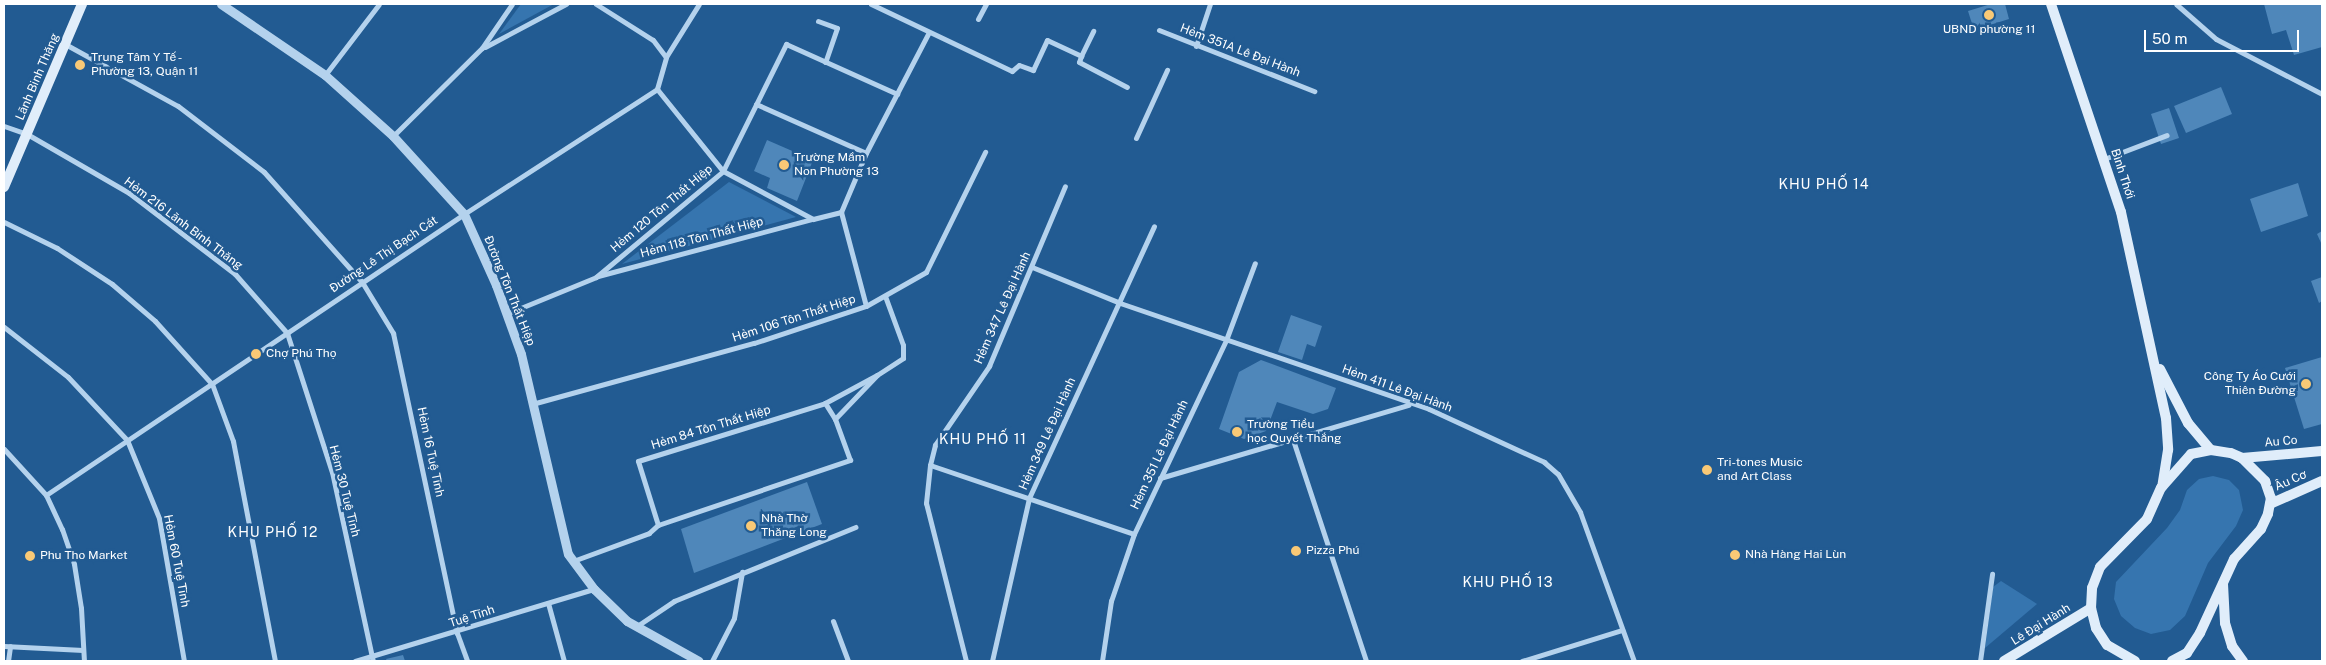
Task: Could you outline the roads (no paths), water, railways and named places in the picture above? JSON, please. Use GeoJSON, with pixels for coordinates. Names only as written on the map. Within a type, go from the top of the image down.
{"type":"FeatureCollection","features":[{"type":"Feature","properties":{"kind":"main road","name":"Lãnh Binh Thăng"},"geometry":{"type":"LineString","coordinates":[[4,187],[82,4]]}},
{"type":"Feature","properties":{"kind":"main road","name":"Bình Thới"},"geometry":{"type":"LineString","coordinates":[[2051,4],[2121,212],[2154,356],[2166,418],[2168,450],[2162,488]]}},
{"type":"Feature","properties":{"kind":"main road","name":"Bình Thới"},"geometry":{"type":"LineString","coordinates":[[2154,356],[2188,423],[2211,450]]}},
{"type":"Feature","properties":{"kind":"main road"},"geometry":{"type":"LineString","coordinates":[[2135,661],[2107,645],[2096,628],[2090,608],[2092,588],[2100,567],[2147,518],[2162,488],[2191,454],[2211,450],[2242,458],[2265,481],[2270,504],[2261,529],[2234,559],[2200,633],[2187,653],[2172,661]]}},
{"type":"Feature","properties":{"kind":"main road","name":"Au Co"},"geometry":{"type":"LineString","coordinates":[[2242,458],[2322,451]]}},
{"type":"Feature","properties":{"kind":"main road","name":"Âu Cơ"},"geometry":{"type":"LineString","coordinates":[[2270,504],[2322,481]]}},
{"type":"Feature","properties":{"kind":"main road"},"geometry":{"type":"LineString","coordinates":[[2223,581],[2225,623],[2232,646],[2243,661]]}},
{"type":"Feature","properties":{"kind":"main road","name":"Lê Đại Hành"},"geometry":{"type":"LineString","coordinates":[[2004,661],[2090,608]]}},
{"type":"Feature","properties":{"kind":"street","name":"Đường Tôn Thất Hiệp"},"geometry":{"type":"LineString","coordinates":[[221,4],[325,75],[393,136],[464,214],[521,354],[568,554],[594,589],[627,621],[698,661]]}},
{"type":"Feature","properties":{"kind":"street"},"geometry":{"type":"LineString","coordinates":[[325,75],[379,4]]}},
{"type":"Feature","properties":{"kind":"street"},"geometry":{"type":"LineString","coordinates":[[393,136],[482,48],[512,4]]}},
{"type":"Feature","properties":{"kind":"street"},"geometry":{"type":"LineString","coordinates":[[482,48],[566,4]]}},
{"type":"Feature","properties":{"kind":"street"},"geometry":{"type":"LineString","coordinates":[[596,4],[653,40],[666,57]]}},
{"type":"Feature","properties":{"kind":"street"},"geometry":{"type":"LineString","coordinates":[[699,4],[666,57],[657,89],[723,171],[786,44],[897,94]]}},
{"type":"Feature","properties":{"kind":"street"},"geometry":{"type":"LineString","coordinates":[[871,4],[1012,71],[1019,66],[1034,70],[1047,40],[1081,56]]}},
{"type":"Feature","properties":{"kind":"street"},"geometry":{"type":"LineString","coordinates":[[978,19],[986,4]]}},
{"type":"Feature","properties":{"kind":"street"},"geometry":{"type":"LineString","coordinates":[[1196,46],[1210,4]]}},
{"type":"Feature","properties":{"kind":"street"},"geometry":{"type":"LineString","coordinates":[[2176,4],[2216,39],[2322,94]]}},
{"type":"Feature","properties":{"kind":"street"},"geometry":{"type":"LineString","coordinates":[[818,21],[837,28],[825,62]]}},
{"type":"Feature","properties":{"kind":"street","name":"Hẻm 351A Lê Đại Hành"},"geometry":{"type":"LineString","coordinates":[[1159,30],[1314,91]]}},
{"type":"Feature","properties":{"kind":"street"},"geometry":{"type":"LineString","coordinates":[[1094,31],[1079,62],[1127,87]]}},
{"type":"Feature","properties":{"kind":"street"},"geometry":{"type":"LineString","coordinates":[[866,306],[841,212],[866,153],[929,32]]}},
{"type":"Feature","properties":{"kind":"street","name":"Hẻm 16 Tuệ Tĩnh"},"geometry":{"type":"LineString","coordinates":[[65,44],[178,106],[264,172],[362,282],[393,333],[457,633],[467,661]]}},
{"type":"Feature","properties":{"kind":"street"},"geometry":{"type":"LineString","coordinates":[[1136,138],[1167,70]]}},
{"type":"Feature","properties":{"kind":"street","name":"Đường Lê Thị Bạch Cát"},"geometry":{"type":"LineString","coordinates":[[46,495],[464,214],[657,89]]}},
{"type":"Feature","properties":{"kind":"street"},"geometry":{"type":"LineString","coordinates":[[756,104],[866,153]]}},
{"type":"Feature","properties":{"kind":"street","name":"Hẻm 216 Lãnh Binh Thăng"},"geometry":{"type":"LineString","coordinates":[[4,126],[26,134],[129,193],[235,274],[287,333]]}},
{"type":"Feature","properties":{"kind":"street"},"geometry":{"type":"LineString","coordinates":[[2104,159],[2167,135]]}},
{"type":"Feature","properties":{"kind":"street","name":"Hẻm 106 Tôn Thất Hiệp"},"geometry":{"type":"LineString","coordinates":[[532,404],[754,343],[866,306],[885,296],[926,272],[985,152]]}},
{"type":"Feature","properties":{"kind":"street","name":"Hẻm 120 Tôn Thất Hiệp"},"geometry":{"type":"LineString","coordinates":[[506,314],[596,277],[723,171],[813,219]]}},
{"type":"Feature","properties":{"kind":"street","name":"Hẻm 347 Lê Đại Hành"},"geometry":{"type":"LineString","coordinates":[[966,661],[926,503],[930,465],[935,445],[989,366],[1065,186]]}},
{"type":"Feature","properties":{"kind":"street"},"geometry":{"type":"LineString","coordinates":[[813,219],[841,212]]}},
{"type":"Feature","properties":{"kind":"street","name":"Hẻm 118 Tôn Thất Hiệp"},"geometry":{"type":"LineString","coordinates":[[596,277],[813,219]]}},
{"type":"Feature","properties":{"kind":"street"},"geometry":{"type":"LineString","coordinates":[[4,222],[57,248],[112,284],[155,321],[212,384],[233,441],[275,661]]}},
{"type":"Feature","properties":{"kind":"street","name":"Hẻm 349 Lê Đại Hành"},"geometry":{"type":"LineString","coordinates":[[992,661],[1029,498],[1154,226]]}},
{"type":"Feature","properties":{"kind":"street","name":"Hẻm 351 Lê Đại Hành"},"geometry":{"type":"LineString","coordinates":[[1102,661],[1111,601],[1134,534],[1226,340],[1255,262]]}},
{"type":"Feature","properties":{"kind":"street","name":"Hẻm 411 Lê Đại Hành"},"geometry":{"type":"LineString","coordinates":[[1032,267],[1120,303],[1408,405],[1429,409],[1528,452],[1558,474],[1580,512],[1634,661]]}},
{"type":"Feature","properties":{"kind":"street"},"geometry":{"type":"LineString","coordinates":[[835,419],[876,375],[903,358],[904,345],[885,296]]}},
{"type":"Feature","properties":{"kind":"street"},"geometry":{"type":"LineString","coordinates":[[4,327],[68,376],[127,440]]}},
{"type":"Feature","properties":{"kind":"street","name":"Hẻm 30 Tuệ Tĩnh"},"geometry":{"type":"LineString","coordinates":[[287,333],[332,472],[373,659]]}},
{"type":"Feature","properties":{"kind":"street","name":"Hẻm 84 Tôn Thất Hiệp"},"geometry":{"type":"LineString","coordinates":[[658,524],[638,461],[825,403],[876,375]]}},
{"type":"Feature","properties":{"kind":"street"},"geometry":{"type":"LineString","coordinates":[[573,560],[649,533],[658,524],[850,460],[835,419],[825,403]]}},
{"type":"Feature","properties":{"kind":"street"},"geometry":{"type":"LineString","coordinates":[[1160,478],[1408,405]]}},
{"type":"Feature","properties":{"kind":"street","name":"Hẻm 60 Tuệ Tĩnh"},"geometry":{"type":"LineString","coordinates":[[127,440],[159,518],[184,661]]}},
{"type":"Feature","properties":{"kind":"street"},"geometry":{"type":"LineString","coordinates":[[1293,440],[1366,661]]}},
{"type":"Feature","properties":{"kind":"street"},"geometry":{"type":"LineString","coordinates":[[4,449],[46,495],[62,528],[74,564],[84,661]]}},
{"type":"Feature","properties":{"kind":"street"},"geometry":{"type":"LineString","coordinates":[[930,465],[1134,534]]}},
{"type":"Feature","properties":{"kind":"street"},"geometry":{"type":"LineString","coordinates":[[637,626],[674,601],[855,527]]}},
{"type":"Feature","properties":{"kind":"street"},"geometry":{"type":"LineString","coordinates":[[712,661],[734,618],[742,572]]}},
{"type":"Feature","properties":{"kind":"street"},"geometry":{"type":"LineString","coordinates":[[1980,661],[1992,574]]}},
{"type":"Feature","properties":{"kind":"street","name":"Tuệ Tĩnh"},"geometry":{"type":"LineString","coordinates":[[355,661],[373,659],[594,589]]}},
{"type":"Feature","properties":{"kind":"street"},"geometry":{"type":"LineString","coordinates":[[548,603],[564,661]]}},
{"type":"Feature","properties":{"kind":"street"},"geometry":{"type":"LineString","coordinates":[[834,621],[848,661]]}},
{"type":"Feature","properties":{"kind":"street"},"geometry":{"type":"LineString","coordinates":[[1522,661],[1622,630]]}},
{"type":"Feature","properties":{"kind":"street"},"geometry":{"type":"LineString","coordinates":[[8,661],[7,646],[84,650]]}},
{"type":"Feature","properties":{"kind":"place","name":"UBND phường 11"},"geometry":{"type":"Point","coordinates":[1989,15]}},
{"type":"Feature","properties":{"kind":"place","name":"Trung Tâm Y Tế - Phường 13, Quận 11"},"geometry":{"type":"Point","coordinates":[80,65]}},
{"type":"Feature","properties":{"kind":"place","name":"Trường Mầm Non Phường 13"},"geometry":{"type":"Point","coordinates":[784,165]}},
{"type":"Feature","properties":{"kind":"place","name":"Chợ Phú Thọ"},"geometry":{"type":"Point","coordinates":[256,354]}},
{"type":"Feature","properties":{"kind":"place","name":"Công Ty Áo Cưới Thiên Đường"},"geometry":{"type":"Point","coordinates":[2306,384]}},
{"type":"Feature","properties":{"kind":"place","name":"Trường Tiểu học Quyết Thắng"},"geometry":{"type":"Point","coordinates":[1237,432]}},
{"type":"Feature","properties":{"kind":"place","name":"Tri-tones Music and Art Class"},"geometry":{"type":"Point","coordinates":[1707,470]}},
{"type":"Feature","properties":{"kind":"place","name":"Nhà Thờ Thăng Long"},"geometry":{"type":"Point","coordinates":[751,526]}},
{"type":"Feature","properties":{"kind":"place","name":"Pizza Phú"},"geometry":{"type":"Point","coordinates":[1296,551]}},
{"type":"Feature","properties":{"kind":"place","name":"Nhà Hàng Hai Lùn"},"geometry":{"type":"Point","coordinates":[1735,555]}},
{"type":"Feature","properties":{"kind":"place","name":"Phu Tho Market"},"geometry":{"type":"Point","coordinates":[30,556]}},
{"type":"Feature","properties":{"kind":"district","name":"KHU PHỐ 14"},"geometry":{"type":"Point","coordinates":[1824,184]}},
{"type":"Feature","properties":{"kind":"district","name":"KHU PHỐ 11"},"geometry":{"type":"Point","coordinates":[983,439]}},
{"type":"Feature","properties":{"kind":"district","name":"KHU PHỐ 12"},"geometry":{"type":"Point","coordinates":[273,532]}},
{"type":"Feature","properties":{"kind":"district","name":"KHU PHỐ 13"},"geometry":{"type":"Point","coordinates":[1508,582]}}]}
